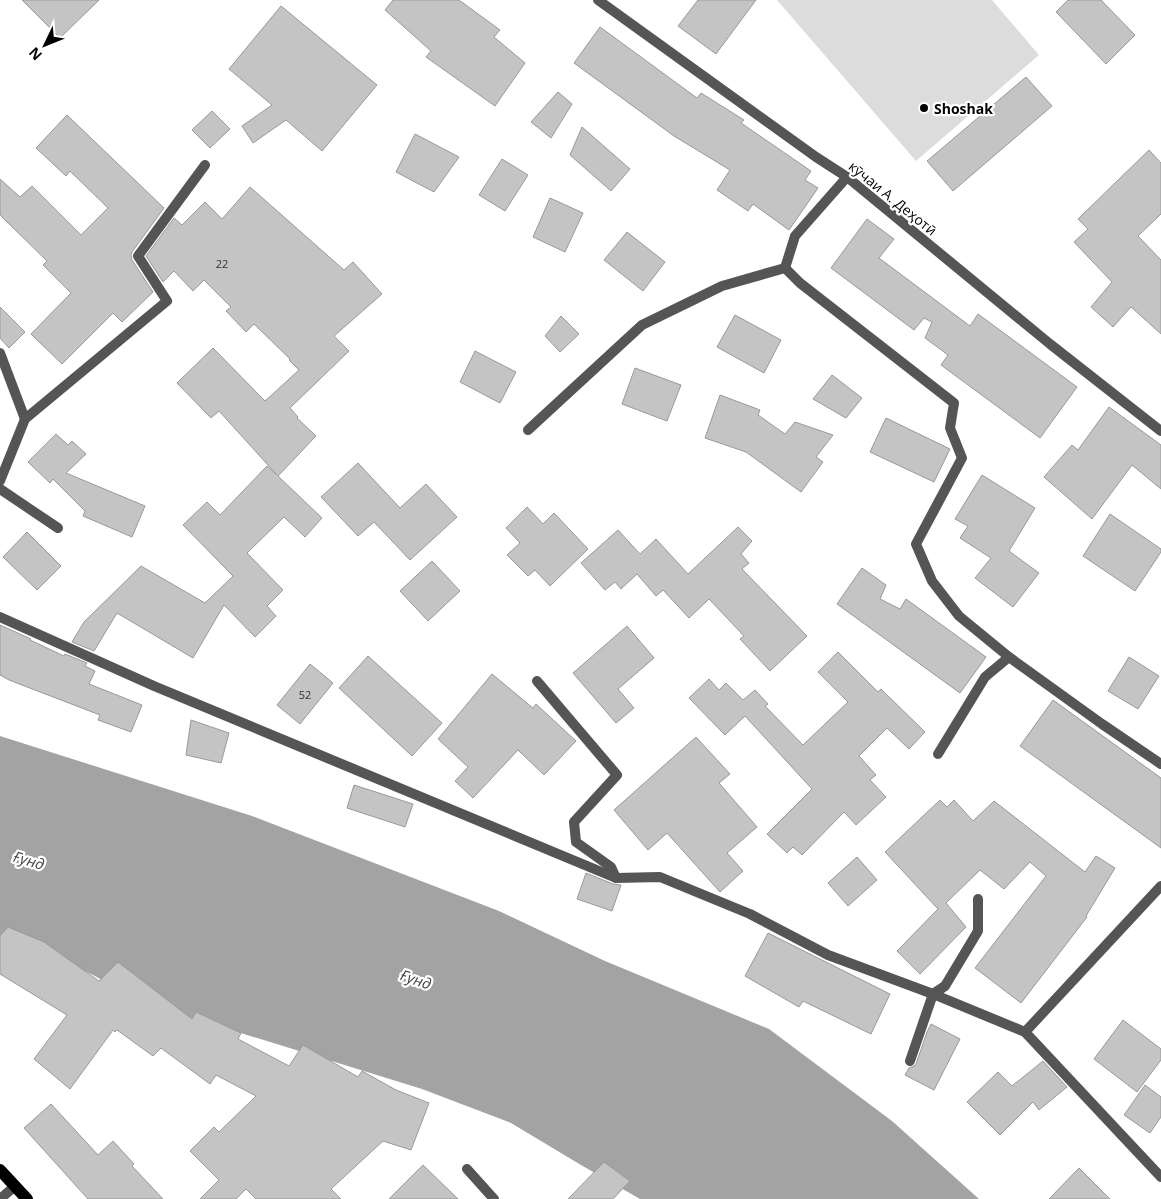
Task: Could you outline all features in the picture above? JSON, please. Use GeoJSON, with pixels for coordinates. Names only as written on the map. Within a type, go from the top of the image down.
{"type":"FeatureCollection","features":[{"type":"Feature","properties":{"kind":"main road"},"geometry":{"type":"LineString","coordinates":[[0,1170],[27,1199]]}},
{"type":"Feature","properties":{"kind":"street","name":"кӯчаи А. Деҳотӣ"},"geometry":{"type":"LineString","coordinates":[[598,0],[847,177],[1050,344],[1161,431]]}},
{"type":"Feature","properties":{"kind":"street"},"geometry":{"type":"LineString","coordinates":[[0,481],[25,419],[167,300],[138,256],[205,165]]}},
{"type":"Feature","properties":{"kind":"street"},"geometry":{"type":"LineString","coordinates":[[785,268],[795,236],[847,177]]}},
{"type":"Feature","properties":{"kind":"street"},"geometry":{"type":"LineString","coordinates":[[528,430],[642,326],[722,286],[785,268]]}},
{"type":"Feature","properties":{"kind":"street"},"geometry":{"type":"LineString","coordinates":[[785,268],[800,283],[954,402],[950,428],[962,458],[916,544],[932,581],[959,616],[1009,657],[1161,764]]}},
{"type":"Feature","properties":{"kind":"street"},"geometry":{"type":"LineString","coordinates":[[0,353],[25,419]]}},
{"type":"Feature","properties":{"kind":"street"},"geometry":{"type":"LineString","coordinates":[[0,489],[58,528]]}},
{"type":"Feature","properties":{"kind":"street"},"geometry":{"type":"LineString","coordinates":[[0,617],[154,686],[616,878],[660,877],[750,914],[828,955],[934,994],[1025,1032],[1161,1177]]}},
{"type":"Feature","properties":{"kind":"street"},"geometry":{"type":"LineString","coordinates":[[938,754],[985,677],[1009,657]]}},
{"type":"Feature","properties":{"kind":"street"},"geometry":{"type":"LineString","coordinates":[[538,681],[617,776],[574,822],[576,842],[611,867],[616,878]]}},
{"type":"Feature","properties":{"kind":"street"},"geometry":{"type":"LineString","coordinates":[[1025,1032],[1161,886]]}},
{"type":"Feature","properties":{"kind":"street"},"geometry":{"type":"LineString","coordinates":[[910,1061],[934,994],[945,986],[978,931],[978,899]]}},
{"type":"Feature","properties":{"kind":"street"},"geometry":{"type":"LineString","coordinates":[[467,1169],[494,1199]]}},
{"type":"Feature","properties":{"kind":"street"},"geometry":{"type":"LineString","coordinates":[[0,1199],[14,1186]]}},
{"type":"Feature","properties":{"kind":"shaded area","name":"Shoshak"},"geometry":{"type":"Polygon","coordinates":[[[777,0],[992,0],[1039,55],[916,161],[777,0]]]}},
{"type":"Feature","properties":{"kind":"water","name":"Ғунд"},"geometry":{"type":"Polygon","coordinates":[[[0,736],[252,816],[499,911],[605,961],[769,1029],[892,1121],[979,1199],[640,1199],[511,1123],[422,1089],[189,1017],[131,995],[41,948],[0,935],[0,736]]]}},
{"type":"Feature","properties":{"kind":"building"},"geometry":{"type":"Polygon","coordinates":[[[22,0],[99,0],[60,38],[22,0]]]}},
{"type":"Feature","properties":{"kind":"building"},"geometry":{"type":"Polygon","coordinates":[[[393,0],[459,0],[500,30],[494,37],[525,63],[495,106],[426,57],[431,51],[385,10],[393,0]]]}},
{"type":"Feature","properties":{"kind":"building"},"geometry":{"type":"Polygon","coordinates":[[[698,0],[756,0],[716,54],[678,26],[698,0]]]}},
{"type":"Feature","properties":{"kind":"building"},"geometry":{"type":"Polygon","coordinates":[[[1068,0],[1101,0],[1135,35],[1106,64],[1056,12],[1068,0]]]}},
{"type":"Feature","properties":{"kind":"building"},"geometry":{"type":"Polygon","coordinates":[[[281,6],[377,85],[322,151],[286,120],[253,143],[242,126],[272,105],[229,69],[281,6]]]}},
{"type":"Feature","properties":{"kind":"building"},"geometry":{"type":"Polygon","coordinates":[[[600,27],[697,98],[701,93],[744,120],[741,123],[811,171],[805,180],[818,188],[789,230],[753,204],[748,211],[717,190],[730,170],[674,136],[574,63],[600,27]]]}},
{"type":"Feature","properties":{"kind":"building"},"geometry":{"type":"Polygon","coordinates":[[[1026,77],[1052,106],[953,191],[927,161],[1026,77]]]}},
{"type":"Feature","properties":{"kind":"building"},"geometry":{"type":"Polygon","coordinates":[[[558,92],[572,104],[551,138],[531,122],[558,92]]]}},
{"type":"Feature","properties":{"kind":"building"},"geometry":{"type":"Polygon","coordinates":[[[212,111],[230,129],[210,148],[192,130],[212,111]]]}},
{"type":"Feature","properties":{"kind":"building"},"geometry":{"type":"Polygon","coordinates":[[[67,115],[164,208],[131,255],[132,260],[153,292],[122,322],[113,313],[62,364],[31,334],[71,293],[43,265],[47,261],[0,215],[0,179],[20,197],[32,186],[81,235],[108,208],[70,171],[66,176],[36,148],[67,115]]]}},
{"type":"Feature","properties":{"kind":"building"},"geometry":{"type":"Polygon","coordinates":[[[582,127],[630,169],[611,191],[570,155],[582,127]]]}},
{"type":"Feature","properties":{"kind":"building"},"geometry":{"type":"Polygon","coordinates":[[[415,134],[459,157],[434,192],[396,172],[415,134]]]}},
{"type":"Feature","properties":{"kind":"building"},"geometry":{"type":"Polygon","coordinates":[[[1149,150],[1161,163],[1161,214],[1138,236],[1161,260],[1161,334],[1131,307],[1113,327],[1091,307],[1112,282],[1074,242],[1088,229],[1078,219],[1149,150]]]}},
{"type":"Feature","properties":{"kind":"building"},"geometry":{"type":"Polygon","coordinates":[[[502,159],[528,175],[505,211],[479,195],[502,159]]]}},
{"type":"Feature","properties":{"kind":"building"},"geometry":{"type":"Polygon","coordinates":[[[250,187],[344,270],[353,262],[382,294],[334,336],[349,351],[290,408],[297,418],[316,436],[278,476],[322,518],[305,537],[284,517],[247,553],[283,590],[267,606],[276,616],[255,637],[224,605],[193,658],[117,613],[94,651],[72,642],[84,622],[141,566],[205,603],[233,576],[183,525],[207,502],[220,515],[267,466],[277,475],[219,411],[211,418],[177,383],[213,348],[265,401],[299,370],[254,324],[246,332],[226,311],[231,307],[204,280],[193,291],[174,271],[163,282],[146,256],[174,218],[182,225],[205,202],[222,219],[250,187]]]}},
{"type":"Feature","properties":{"kind":"building"},"geometry":{"type":"Polygon","coordinates":[[[550,198],[583,213],[565,252],[533,237],[550,198]]]}},
{"type":"Feature","properties":{"kind":"building"},"geometry":{"type":"Polygon","coordinates":[[[867,219],[894,239],[879,258],[970,326],[978,314],[1077,387],[1040,438],[941,365],[948,355],[925,338],[932,322],[924,318],[914,330],[831,268],[867,219]]]}},
{"type":"Feature","properties":{"kind":"building"},"geometry":{"type":"Polygon","coordinates":[[[627,232],[665,262],[643,291],[604,260],[627,232]]]}},
{"type":"Feature","properties":{"kind":"building"},"geometry":{"type":"Polygon","coordinates":[[[0,307],[25,332],[9,348],[0,338],[0,307]]]}},
{"type":"Feature","properties":{"kind":"building"},"geometry":{"type":"Polygon","coordinates":[[[735,315],[781,340],[764,373],[717,347],[735,315]]]}},
{"type":"Feature","properties":{"kind":"building"},"geometry":{"type":"Polygon","coordinates":[[[561,316],[579,334],[560,352],[545,336],[561,316]]]}},
{"type":"Feature","properties":{"kind":"building"},"geometry":{"type":"Polygon","coordinates":[[[475,351],[516,372],[500,403],[460,382],[475,351]]]}},
{"type":"Feature","properties":{"kind":"building"},"geometry":{"type":"Polygon","coordinates":[[[635,368],[681,385],[667,421],[622,404],[635,368]]]}},
{"type":"Feature","properties":{"kind":"building"},"geometry":{"type":"Polygon","coordinates":[[[832,375],[862,398],[846,418],[813,399],[832,375]]]}},
{"type":"Feature","properties":{"kind":"building"},"geometry":{"type":"Polygon","coordinates":[[[720,395],[760,410],[758,415],[785,434],[795,422],[833,435],[816,457],[823,462],[801,492],[746,452],[705,438],[720,395]]]}},
{"type":"Feature","properties":{"kind":"building"},"geometry":{"type":"Polygon","coordinates":[[[1109,407],[1161,445],[1161,489],[1132,465],[1092,519],[1044,477],[1072,445],[1078,450],[1109,407]]]}},
{"type":"Feature","properties":{"kind":"building"},"geometry":{"type":"Polygon","coordinates":[[[886,418],[950,449],[934,482],[870,452],[886,418]]]}},
{"type":"Feature","properties":{"kind":"building"},"geometry":{"type":"Polygon","coordinates":[[[56,434],[68,445],[72,441],[86,454],[66,473],[145,506],[132,537],[83,516],[85,511],[53,479],[50,483],[28,462],[56,434]]]}},
{"type":"Feature","properties":{"kind":"building"},"geometry":{"type":"Polygon","coordinates":[[[358,463],[400,508],[426,484],[457,517],[410,560],[374,522],[358,536],[321,497],[358,463]]]}},
{"type":"Feature","properties":{"kind":"building"},"geometry":{"type":"Polygon","coordinates":[[[982,475],[1035,508],[1009,551],[1039,573],[1013,607],[975,578],[991,558],[960,538],[968,526],[955,519],[982,475]]]}},
{"type":"Feature","properties":{"kind":"building"},"geometry":{"type":"Polygon","coordinates":[[[527,507],[543,524],[554,513],[588,549],[550,586],[535,570],[528,576],[507,555],[520,543],[506,528],[527,507]]]}},
{"type":"Feature","properties":{"kind":"building"},"geometry":{"type":"Polygon","coordinates":[[[1110,514],[1161,549],[1161,552],[1135,591],[1083,556],[1110,514]]]}},
{"type":"Feature","properties":{"kind":"building"},"geometry":{"type":"Polygon","coordinates":[[[738,527],[752,541],[741,554],[749,563],[742,569],[807,636],[770,671],[740,639],[744,636],[709,599],[689,618],[663,590],[656,596],[637,574],[621,589],[615,582],[605,590],[581,563],[618,530],[640,554],[656,539],[688,574],[738,527]]]}},
{"type":"Feature","properties":{"kind":"building"},"geometry":{"type":"Polygon","coordinates":[[[27,532],[61,566],[37,590],[3,557],[27,532]]]}},
{"type":"Feature","properties":{"kind":"building"},"geometry":{"type":"Polygon","coordinates":[[[432,561],[460,591],[428,621],[400,591],[432,561]]]}},
{"type":"Feature","properties":{"kind":"building"},"geometry":{"type":"Polygon","coordinates":[[[862,568],[886,585],[880,599],[900,609],[906,599],[986,657],[960,693],[837,604],[862,568]]]}},
{"type":"Feature","properties":{"kind":"building"},"geometry":{"type":"Polygon","coordinates":[[[0,625],[64,656],[65,654],[87,663],[85,666],[95,671],[89,684],[142,705],[131,732],[98,720],[100,715],[0,675],[0,625]]]}},
{"type":"Feature","properties":{"kind":"building"},"geometry":{"type":"Polygon","coordinates":[[[627,626],[654,658],[618,689],[634,708],[616,723],[573,673],[627,626]]]}},
{"type":"Feature","properties":{"kind":"building"},"geometry":{"type":"Polygon","coordinates":[[[838,652],[878,692],[881,689],[925,732],[909,749],[887,728],[859,756],[876,775],[870,780],[886,797],[856,825],[844,812],[802,855],[793,847],[787,853],[767,834],[812,789],[745,716],[725,735],[689,698],[709,679],[719,690],[726,683],[743,700],[755,690],[768,704],[765,706],[803,745],[848,702],[818,672],[838,652]]]}},
{"type":"Feature","properties":{"kind":"building"},"geometry":{"type":"Polygon","coordinates":[[[368,656],[442,723],[412,756],[339,688],[368,656]]]}},
{"type":"Feature","properties":{"kind":"building"},"geometry":{"type":"Polygon","coordinates":[[[1129,657],[1159,676],[1138,709],[1108,691],[1129,657]]]}},
{"type":"Feature","properties":{"kind":"building"},"geometry":{"type":"Polygon","coordinates":[[[310,664],[333,683],[300,724],[277,705],[310,664]]]}},
{"type":"Feature","properties":{"kind":"building"},"geometry":{"type":"Polygon","coordinates":[[[492,674],[533,708],[536,704],[576,741],[544,775],[518,750],[473,798],[455,781],[468,767],[438,739],[492,674]]]}},
{"type":"Feature","properties":{"kind":"building"},"geometry":{"type":"Polygon","coordinates":[[[1053,700],[1161,778],[1161,848],[1020,746],[1053,700]]]}},
{"type":"Feature","properties":{"kind":"building"},"geometry":{"type":"Polygon","coordinates":[[[191,720],[229,733],[221,763],[186,755],[191,720]]]}},
{"type":"Feature","properties":{"kind":"building"},"geometry":{"type":"Polygon","coordinates":[[[696,737],[730,774],[719,783],[757,827],[727,853],[743,871],[720,892],[667,833],[648,850],[614,810],[696,737]]]}},
{"type":"Feature","properties":{"kind":"building"},"geometry":{"type":"Polygon","coordinates":[[[354,785],[413,804],[405,827],[347,808],[354,785]]]}},
{"type":"Feature","properties":{"kind":"building"},"geometry":{"type":"Polygon","coordinates":[[[940,800],[947,807],[954,800],[973,821],[994,801],[1085,872],[1096,856],[1115,868],[1087,917],[1021,1003],[975,968],[1046,876],[1030,862],[1004,889],[980,870],[946,903],[966,927],[920,974],[897,951],[938,909],[885,852],[940,800]]]}},
{"type":"Feature","properties":{"kind":"building"},"geometry":{"type":"Polygon","coordinates":[[[857,857],[877,880],[848,906],[828,883],[857,857]]]}},
{"type":"Feature","properties":{"kind":"building"},"geometry":{"type":"Polygon","coordinates":[[[586,873],[613,884],[621,885],[612,911],[577,899],[586,873]]]}},
{"type":"Feature","properties":{"kind":"building"},"geometry":{"type":"Polygon","coordinates":[[[8,927],[44,942],[99,981],[118,962],[192,1019],[196,1012],[241,1033],[238,1039],[289,1066],[303,1045],[358,1077],[362,1071],[396,1090],[429,1103],[411,1150],[383,1141],[331,1189],[341,1199],[256,1199],[246,1189],[236,1199],[200,1199],[219,1180],[190,1151],[214,1127],[219,1132],[256,1096],[216,1075],[210,1084],[161,1048],[153,1056],[117,1030],[115,1032],[113,1030],[70,1089],[34,1059],[67,1015],[0,974],[0,936],[8,927]]]}},
{"type":"Feature","properties":{"kind":"building"},"geometry":{"type":"Polygon","coordinates":[[[768,933],[890,994],[871,1034],[803,1001],[799,1007],[745,976],[768,933]]]}},
{"type":"Feature","properties":{"kind":"building"},"geometry":{"type":"Polygon","coordinates":[[[1123,1020],[1161,1049],[1161,1060],[1137,1092],[1094,1059],[1123,1020]]]}},
{"type":"Feature","properties":{"kind":"building"},"geometry":{"type":"Polygon","coordinates":[[[931,1024],[960,1039],[934,1090],[905,1075],[909,1068],[916,1064],[931,1024]]]}},
{"type":"Feature","properties":{"kind":"building"},"geometry":{"type":"Polygon","coordinates":[[[1043,1061],[1067,1087],[1039,1110],[1033,1102],[1000,1135],[967,1102],[998,1072],[1012,1086],[1043,1061]]]}},
{"type":"Feature","properties":{"kind":"building"},"geometry":{"type":"Polygon","coordinates":[[[1145,1085],[1161,1097],[1161,1117],[1150,1133],[1124,1115],[1145,1085]]]}},
{"type":"Feature","properties":{"kind":"building"},"geometry":{"type":"Polygon","coordinates":[[[51,1104],[98,1155],[113,1141],[134,1164],[132,1166],[163,1199],[88,1199],[24,1128],[51,1104]]]}},
{"type":"Feature","properties":{"kind":"building"},"geometry":{"type":"Polygon","coordinates":[[[604,1162],[630,1181],[613,1199],[568,1199],[604,1162]]]}},
{"type":"Feature","properties":{"kind":"building"},"geometry":{"type":"Polygon","coordinates":[[[423,1165],[458,1199],[389,1199],[423,1165]]]}},
{"type":"Feature","properties":{"kind":"building"},"geometry":{"type":"Polygon","coordinates":[[[1079,1168],[1110,1199],[1049,1199],[1079,1168]]]}},
{"type":"Feature","properties":{"kind":"place","name":"Shoshak"},"geometry":{"type":"Point","coordinates":[924,108]}}]}
